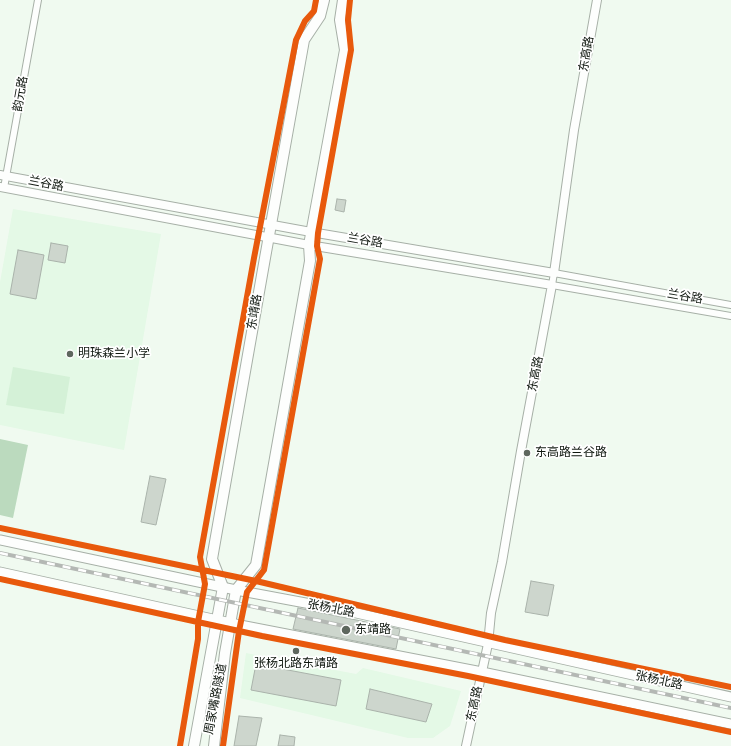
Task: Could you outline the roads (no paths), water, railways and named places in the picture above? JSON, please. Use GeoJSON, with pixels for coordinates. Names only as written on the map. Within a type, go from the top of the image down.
{"type":"FeatureCollection","features":[{"type":"Feature","properties":{"kind":"main road","name":"东靖路"},"geometry":{"type":"LineString","coordinates":[[194,746],[222,588],[212,559],[304,40],[320,16],[324,0]]}},
{"type":"Feature","properties":{"kind":"main road"},"geometry":{"type":"LineString","coordinates":[[214,746],[225,653],[236,590],[256,564],[310,261],[309,245],[311,232],[345,50],[340,20],[343,0]]}},
{"type":"Feature","properties":{"kind":"main road","name":"张杨北路"},"geometry":{"type":"LineString","coordinates":[[0,540],[222,588],[343,610],[488,644],[731,697]]}},
{"type":"Feature","properties":{"kind":"main road"},"geometry":{"type":"LineString","coordinates":[[0,572],[217,620],[482,672],[731,724]]}},
{"type":"Feature","properties":{"kind":"main road","name":"周家嘴路隧道"},"geometry":{"type":"LineString","coordinates":[[207,746],[225,653]]}},
{"type":"Feature","properties":{"kind":"street","name":"韵元路"},"geometry":{"type":"LineString","coordinates":[[2,188],[3,176],[38,0]]}},
{"type":"Feature","properties":{"kind":"street","name":"东高路"},"geometry":{"type":"LineString","coordinates":[[466,746],[488,644],[491,614],[502,562],[552,285],[574,130],[597,0]]}},
{"type":"Feature","properties":{"kind":"street","name":"兰谷路"},"geometry":{"type":"LineString","coordinates":[[3,176],[271,225],[731,305]]}},
{"type":"Feature","properties":{"kind":"street","name":"兰谷路"},"geometry":{"type":"LineString","coordinates":[[2,188],[309,245],[731,316]]}},
{"type":"Feature","properties":{"kind":"railway"},"geometry":{"type":"LineString","coordinates":[[0,553],[731,708]]}},
{"type":"Feature","properties":{"kind":"place","name":"明珠森兰小学"},"geometry":{"type":"Point","coordinates":[70,354]}},
{"type":"Feature","properties":{"kind":"place","name":"东高路兰谷路"},"geometry":{"type":"Point","coordinates":[527,453]}},
{"type":"Feature","properties":{"kind":"place","name":"东靖路"},"geometry":{"type":"Point","coordinates":[346,630]}},
{"type":"Feature","properties":{"kind":"place","name":"张杨北路东靖路"},"geometry":{"type":"Point","coordinates":[296,651]}}]}
